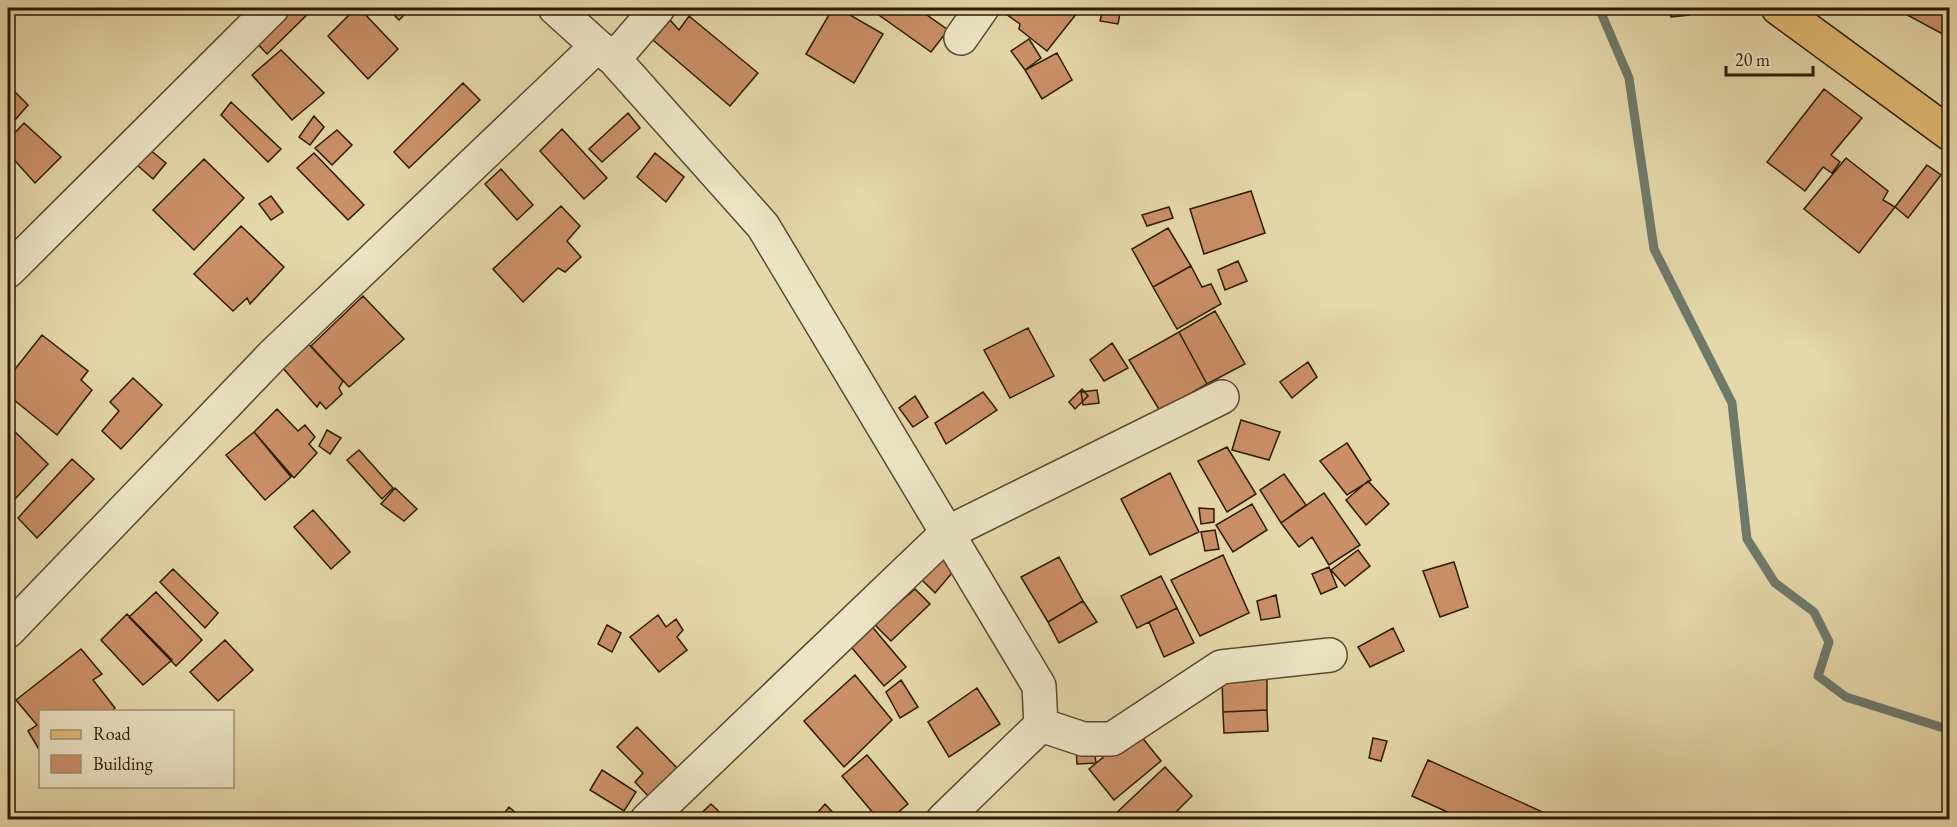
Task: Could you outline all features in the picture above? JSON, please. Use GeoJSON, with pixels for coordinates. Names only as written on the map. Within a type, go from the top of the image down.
{"type":"FeatureCollection","features":[{"type":"Feature","properties":{"kind":"main road"},"geometry":{"type":"LineString","coordinates":[[1778,8],[1950,134]]}},
{"type":"Feature","properties":{"kind":"street"},"geometry":{"type":"LineString","coordinates":[[8,271],[272,8]]}},
{"type":"Feature","properties":{"kind":"street"},"geometry":{"type":"LineString","coordinates":[[555,8],[605,52],[763,225],[1039,687],[1041,725],[943,819]]}},
{"type":"Feature","properties":{"kind":"street"},"geometry":{"type":"LineString","coordinates":[[8,631],[273,355],[605,52],[658,8]]}},
{"type":"Feature","properties":{"kind":"street"},"geometry":{"type":"LineString","coordinates":[[961,38],[982,8]]}},
{"type":"Feature","properties":{"kind":"street"},"geometry":{"type":"LineString","coordinates":[[647,819],[947,533],[1222,397]]}},
{"type":"Feature","properties":{"kind":"street"},"geometry":{"type":"LineString","coordinates":[[1041,725],[1083,739],[1112,738],[1221,667],[1330,655]]}},
{"type":"Feature","properties":{"kind":"building"},"geometry":{"type":"Polygon","coordinates":[[[282,8],[314,8],[267,54],[252,38],[282,8]]]}},
{"type":"Feature","properties":{"kind":"building"},"geometry":{"type":"Polygon","coordinates":[[[356,8],[359,8],[398,49],[368,79],[328,36],[356,8]]]}},
{"type":"Feature","properties":{"kind":"building"},"geometry":{"type":"Polygon","coordinates":[[[387,8],[411,8],[399,20],[387,8]]]}},
{"type":"Feature","properties":{"kind":"building"},"geometry":{"type":"Polygon","coordinates":[[[833,8],[838,8],[883,34],[854,83],[806,54],[833,8]]]}},
{"type":"Feature","properties":{"kind":"building"},"geometry":{"type":"Polygon","coordinates":[[[869,8],[917,8],[948,30],[931,52],[869,8]]]}},
{"type":"Feature","properties":{"kind":"building"},"geometry":{"type":"Polygon","coordinates":[[[1011,8],[1081,8],[1047,51],[1019,29],[1020,24],[1006,14],[1011,8]]]}},
{"type":"Feature","properties":{"kind":"building"},"geometry":{"type":"Polygon","coordinates":[[[1103,8],[1121,8],[1118,24],[1100,21],[1103,8]]]}},
{"type":"Feature","properties":{"kind":"building"},"geometry":{"type":"Polygon","coordinates":[[[1670,8],[1688,8],[1689,15],[1671,17],[1670,8]]]}},
{"type":"Feature","properties":{"kind":"building"},"geometry":{"type":"Polygon","coordinates":[[[1899,8],[1950,8],[1950,38],[1898,10],[1899,8]]]}},
{"type":"Feature","properties":{"kind":"building"},"geometry":{"type":"Polygon","coordinates":[[[689,16],[758,73],[730,106],[653,40],[670,20],[679,30],[689,16]]]}},
{"type":"Feature","properties":{"kind":"building"},"geometry":{"type":"Polygon","coordinates":[[[1029,39],[1041,58],[1025,70],[1011,51],[1029,39]]]}},
{"type":"Feature","properties":{"kind":"building"},"geometry":{"type":"Polygon","coordinates":[[[281,50],[324,93],[292,120],[252,75],[281,50]]]}},
{"type":"Feature","properties":{"kind":"building"},"geometry":{"type":"Polygon","coordinates":[[[1057,53],[1072,80],[1042,99],[1025,70],[1057,53]]]}},
{"type":"Feature","properties":{"kind":"building"},"geometry":{"type":"Polygon","coordinates":[[[463,83],[480,100],[409,168],[394,152],[463,83]]]}},
{"type":"Feature","properties":{"kind":"building"},"geometry":{"type":"Polygon","coordinates":[[[8,85],[28,105],[8,128],[8,85]]]}},
{"type":"Feature","properties":{"kind":"building"},"geometry":{"type":"Polygon","coordinates":[[[1824,89],[1862,118],[1831,155],[1840,162],[1832,173],[1823,167],[1805,191],[1767,162],[1824,89]]]}},
{"type":"Feature","properties":{"kind":"building"},"geometry":{"type":"Polygon","coordinates":[[[231,102],[281,149],[268,162],[221,115],[231,102]]]}},
{"type":"Feature","properties":{"kind":"building"},"geometry":{"type":"Polygon","coordinates":[[[628,113],[640,128],[602,162],[589,149],[628,113]]]}},
{"type":"Feature","properties":{"kind":"building"},"geometry":{"type":"Polygon","coordinates":[[[314,116],[324,127],[310,145],[299,137],[314,116]]]}},
{"type":"Feature","properties":{"kind":"building"},"geometry":{"type":"Polygon","coordinates":[[[24,123],[61,157],[35,183],[8,153],[8,140],[24,123]]]}},
{"type":"Feature","properties":{"kind":"building"},"geometry":{"type":"Polygon","coordinates":[[[562,129],[607,178],[584,199],[540,151],[562,129]]]}},
{"type":"Feature","properties":{"kind":"building"},"geometry":{"type":"Polygon","coordinates":[[[337,130],[352,145],[332,165],[315,148],[337,130]]]}},
{"type":"Feature","properties":{"kind":"building"},"geometry":{"type":"Polygon","coordinates":[[[149,149],[166,163],[153,179],[137,165],[149,149]]]}},
{"type":"Feature","properties":{"kind":"building"},"geometry":{"type":"Polygon","coordinates":[[[314,153],[364,205],[348,220],[297,168],[314,153]]]}},
{"type":"Feature","properties":{"kind":"building"},"geometry":{"type":"Polygon","coordinates":[[[655,153],[684,177],[666,202],[637,177],[655,153]]]}},
{"type":"Feature","properties":{"kind":"building"},"geometry":{"type":"Polygon","coordinates":[[[1846,158],[1888,191],[1883,200],[1895,207],[1859,253],[1804,209],[1846,158]]]}},
{"type":"Feature","properties":{"kind":"building"},"geometry":{"type":"Polygon","coordinates":[[[204,159],[244,198],[194,250],[153,210],[204,159]]]}},
{"type":"Feature","properties":{"kind":"building"},"geometry":{"type":"Polygon","coordinates":[[[1927,165],[1941,175],[1908,218],[1895,207],[1927,165]]]}},
{"type":"Feature","properties":{"kind":"building"},"geometry":{"type":"Polygon","coordinates":[[[501,169],[533,205],[517,220],[485,184],[501,169]]]}},
{"type":"Feature","properties":{"kind":"building"},"geometry":{"type":"Polygon","coordinates":[[[1251,191],[1265,233],[1204,254],[1190,209],[1251,191]]]}},
{"type":"Feature","properties":{"kind":"building"},"geometry":{"type":"Polygon","coordinates":[[[271,196],[283,212],[271,220],[259,204],[271,196]]]}},
{"type":"Feature","properties":{"kind":"building"},"geometry":{"type":"Polygon","coordinates":[[[561,206],[580,226],[567,241],[581,257],[565,272],[558,268],[523,302],[493,269],[561,206]]]}},
{"type":"Feature","properties":{"kind":"building"},"geometry":{"type":"Polygon","coordinates":[[[1169,207],[1173,218],[1147,226],[1142,215],[1169,207]]]}},
{"type":"Feature","properties":{"kind":"building"},"geometry":{"type":"Polygon","coordinates":[[[241,226],[284,267],[250,304],[247,298],[233,311],[194,274],[241,226]]]}},
{"type":"Feature","properties":{"kind":"building"},"geometry":{"type":"Polygon","coordinates":[[[1168,228],[1191,266],[1153,287],[1132,249],[1168,228]]]}},
{"type":"Feature","properties":{"kind":"building"},"geometry":{"type":"Polygon","coordinates":[[[1238,261],[1247,281],[1225,290],[1218,270],[1238,261]]]}},
{"type":"Feature","properties":{"kind":"building"},"geometry":{"type":"Polygon","coordinates":[[[1191,266],[1202,287],[1211,284],[1221,304],[1177,329],[1153,287],[1191,266]]]}},
{"type":"Feature","properties":{"kind":"building"},"geometry":{"type":"Polygon","coordinates":[[[363,296],[404,339],[349,387],[311,346],[363,296]]]}},
{"type":"Feature","properties":{"kind":"building"},"geometry":{"type":"Polygon","coordinates":[[[1215,311],[1245,364],[1207,384],[1179,332],[1215,311]]]}},
{"type":"Feature","properties":{"kind":"building"},"geometry":{"type":"Polygon","coordinates":[[[1028,328],[1054,376],[1010,398],[984,350],[1028,328]]]}},
{"type":"Feature","properties":{"kind":"building"},"geometry":{"type":"Polygon","coordinates":[[[1179,332],[1207,384],[1160,411],[1129,360],[1179,332]]]}},
{"type":"Feature","properties":{"kind":"building"},"geometry":{"type":"Polygon","coordinates":[[[42,335],[88,371],[81,380],[92,390],[57,435],[8,395],[8,378],[42,335]]]}},
{"type":"Feature","properties":{"kind":"building"},"geometry":{"type":"Polygon","coordinates":[[[300,335],[343,381],[339,388],[342,394],[326,409],[320,402],[317,407],[275,359],[300,335]]]}},
{"type":"Feature","properties":{"kind":"building"},"geometry":{"type":"Polygon","coordinates":[[[1112,343],[1128,368],[1104,381],[1090,360],[1112,343]]]}},
{"type":"Feature","properties":{"kind":"building"},"geometry":{"type":"Polygon","coordinates":[[[1308,362],[1317,377],[1292,398],[1280,382],[1308,362]]]}},
{"type":"Feature","properties":{"kind":"building"},"geometry":{"type":"Polygon","coordinates":[[[133,378],[162,405],[121,449],[102,431],[119,411],[110,402],[133,378]]]}},
{"type":"Feature","properties":{"kind":"building"},"geometry":{"type":"Polygon","coordinates":[[[1082,389],[1088,396],[1075,409],[1069,402],[1082,389]]]}},
{"type":"Feature","properties":{"kind":"building"},"geometry":{"type":"Polygon","coordinates":[[[1097,390],[1099,403],[1083,405],[1081,392],[1097,390]]]}},
{"type":"Feature","properties":{"kind":"building"},"geometry":{"type":"Polygon","coordinates":[[[983,392],[997,410],[946,444],[935,423],[983,392]]]}},
{"type":"Feature","properties":{"kind":"building"},"geometry":{"type":"Polygon","coordinates":[[[915,396],[928,417],[913,427],[899,408],[915,396]]]}},
{"type":"Feature","properties":{"kind":"building"},"geometry":{"type":"Polygon","coordinates":[[[277,409],[298,431],[305,425],[315,437],[309,444],[317,453],[294,478],[254,432],[277,409]]]}},
{"type":"Feature","properties":{"kind":"building"},"geometry":{"type":"Polygon","coordinates":[[[1241,420],[1280,432],[1269,460],[1232,450],[1241,420]]]}},
{"type":"Feature","properties":{"kind":"building"},"geometry":{"type":"Polygon","coordinates":[[[8,425],[48,464],[15,499],[8,492],[8,425]]]}},
{"type":"Feature","properties":{"kind":"building"},"geometry":{"type":"Polygon","coordinates":[[[327,430],[341,438],[330,454],[319,446],[327,430]]]}},
{"type":"Feature","properties":{"kind":"building"},"geometry":{"type":"Polygon","coordinates":[[[254,432],[291,477],[265,500],[226,455],[254,432]]]}},
{"type":"Feature","properties":{"kind":"building"},"geometry":{"type":"Polygon","coordinates":[[[1347,443],[1371,480],[1347,495],[1320,461],[1347,443]]]}},
{"type":"Feature","properties":{"kind":"building"},"geometry":{"type":"Polygon","coordinates":[[[1227,447],[1256,494],[1227,512],[1198,461],[1227,447]]]}},
{"type":"Feature","properties":{"kind":"building"},"geometry":{"type":"Polygon","coordinates":[[[359,450],[393,488],[382,499],[347,460],[359,450]]]}},
{"type":"Feature","properties":{"kind":"building"},"geometry":{"type":"Polygon","coordinates":[[[72,459],[94,479],[37,538],[18,518],[72,459]]]}},
{"type":"Feature","properties":{"kind":"building"},"geometry":{"type":"Polygon","coordinates":[[[1170,473],[1199,532],[1150,555],[1121,499],[1170,473]]]}},
{"type":"Feature","properties":{"kind":"building"},"geometry":{"type":"Polygon","coordinates":[[[1284,474],[1306,505],[1281,523],[1260,490],[1284,474]]]}},
{"type":"Feature","properties":{"kind":"building"},"geometry":{"type":"Polygon","coordinates":[[[1368,481],[1389,504],[1366,525],[1346,500],[1368,481]]]}},
{"type":"Feature","properties":{"kind":"building"},"geometry":{"type":"Polygon","coordinates":[[[395,488],[417,509],[404,521],[381,504],[395,488]]]}},
{"type":"Feature","properties":{"kind":"building"},"geometry":{"type":"Polygon","coordinates":[[[1324,493],[1360,545],[1329,565],[1312,537],[1299,547],[1281,523],[1324,493]]]}},
{"type":"Feature","properties":{"kind":"building"},"geometry":{"type":"Polygon","coordinates":[[[1252,504],[1267,530],[1233,552],[1216,525],[1252,504]]]}},
{"type":"Feature","properties":{"kind":"building"},"geometry":{"type":"Polygon","coordinates":[[[1199,508],[1214,509],[1214,522],[1201,524],[1199,508]]]}},
{"type":"Feature","properties":{"kind":"building"},"geometry":{"type":"Polygon","coordinates":[[[313,510],[350,552],[331,569],[294,527],[313,510]]]}},
{"type":"Feature","properties":{"kind":"building"},"geometry":{"type":"Polygon","coordinates":[[[1215,530],[1219,549],[1205,551],[1201,532],[1215,530]]]}},
{"type":"Feature","properties":{"kind":"building"},"geometry":{"type":"Polygon","coordinates":[[[1358,550],[1370,566],[1345,586],[1331,570],[1358,550]]]}},
{"type":"Feature","properties":{"kind":"building"},"geometry":{"type":"Polygon","coordinates":[[[948,554],[958,566],[935,593],[922,580],[948,554]]]}},
{"type":"Feature","properties":{"kind":"building"},"geometry":{"type":"Polygon","coordinates":[[[1223,555],[1249,613],[1200,636],[1171,580],[1223,555]]]}},
{"type":"Feature","properties":{"kind":"building"},"geometry":{"type":"Polygon","coordinates":[[[1059,557],[1083,601],[1048,622],[1021,577],[1059,557]]]}},
{"type":"Feature","properties":{"kind":"building"},"geometry":{"type":"Polygon","coordinates":[[[1454,562],[1468,607],[1440,617],[1423,571],[1454,562]]]}},
{"type":"Feature","properties":{"kind":"building"},"geometry":{"type":"Polygon","coordinates":[[[1329,567],[1337,587],[1321,594],[1312,574],[1329,567]]]}},
{"type":"Feature","properties":{"kind":"building"},"geometry":{"type":"Polygon","coordinates":[[[173,569],[218,613],[205,628],[160,582],[173,569]]]}},
{"type":"Feature","properties":{"kind":"building"},"geometry":{"type":"Polygon","coordinates":[[[1161,576],[1177,608],[1137,628],[1121,596],[1161,576]]]}},
{"type":"Feature","properties":{"kind":"building"},"geometry":{"type":"Polygon","coordinates":[[[915,589],[930,604],[891,641],[874,624],[915,589]]]}},
{"type":"Feature","properties":{"kind":"building"},"geometry":{"type":"Polygon","coordinates":[[[156,592],[202,640],[176,666],[129,617],[156,592]]]}},
{"type":"Feature","properties":{"kind":"building"},"geometry":{"type":"Polygon","coordinates":[[[1276,595],[1280,617],[1261,620],[1257,601],[1276,595]]]}},
{"type":"Feature","properties":{"kind":"building"},"geometry":{"type":"Polygon","coordinates":[[[1083,601],[1097,622],[1059,643],[1048,622],[1083,601]]]}},
{"type":"Feature","properties":{"kind":"building"},"geometry":{"type":"Polygon","coordinates":[[[1177,608],[1194,643],[1164,657],[1149,622],[1177,608]]]}},
{"type":"Feature","properties":{"kind":"building"},"geometry":{"type":"Polygon","coordinates":[[[127,614],[172,660],[143,685],[101,640],[127,614]]]}},
{"type":"Feature","properties":{"kind":"building"},"geometry":{"type":"Polygon","coordinates":[[[658,615],[666,627],[676,619],[683,630],[677,637],[687,650],[659,672],[630,637],[658,615]]]}},
{"type":"Feature","properties":{"kind":"building"},"geometry":{"type":"Polygon","coordinates":[[[869,623],[906,667],[884,686],[847,642],[869,623]]]}},
{"type":"Feature","properties":{"kind":"building"},"geometry":{"type":"Polygon","coordinates":[[[607,625],[621,633],[612,652],[598,644],[607,625]]]}},
{"type":"Feature","properties":{"kind":"building"},"geometry":{"type":"Polygon","coordinates":[[[1393,628],[1404,651],[1370,667],[1358,647],[1393,628]]]}},
{"type":"Feature","properties":{"kind":"building"},"geometry":{"type":"Polygon","coordinates":[[[225,640],[253,670],[218,701],[190,672],[225,640]]]}},
{"type":"Feature","properties":{"kind":"building"},"geometry":{"type":"Polygon","coordinates":[[[81,649],[102,674],[93,680],[115,708],[113,710],[39,710],[39,749],[28,731],[37,725],[16,700],[81,649]]]}},
{"type":"Feature","properties":{"kind":"building"},"geometry":{"type":"Polygon","coordinates":[[[855,675],[892,720],[844,767],[804,721],[855,675]]]}},
{"type":"Feature","properties":{"kind":"building"},"geometry":{"type":"Polygon","coordinates":[[[1267,676],[1267,710],[1223,712],[1222,677],[1267,676]]]}},
{"type":"Feature","properties":{"kind":"building"},"geometry":{"type":"Polygon","coordinates":[[[901,680],[918,707],[900,718],[886,692],[901,680]]]}},
{"type":"Feature","properties":{"kind":"building"},"geometry":{"type":"Polygon","coordinates":[[[977,688],[1000,724],[949,757],[928,722],[977,688]]]}},
{"type":"Feature","properties":{"kind":"building"},"geometry":{"type":"Polygon","coordinates":[[[1267,710],[1268,731],[1224,733],[1223,712],[1267,710]]]}},
{"type":"Feature","properties":{"kind":"building"},"geometry":{"type":"Polygon","coordinates":[[[637,727],[680,771],[650,798],[635,782],[643,773],[617,747],[637,727]]]}},
{"type":"Feature","properties":{"kind":"building"},"geometry":{"type":"Polygon","coordinates":[[[1136,730],[1161,761],[1114,800],[1089,769],[1136,730]]]}},
{"type":"Feature","properties":{"kind":"building"},"geometry":{"type":"Polygon","coordinates":[[[1373,738],[1387,741],[1381,761],[1369,758],[1373,738]]]}},
{"type":"Feature","properties":{"kind":"building"},"geometry":{"type":"Polygon","coordinates":[[[1094,746],[1096,763],[1077,764],[1076,748],[1094,746]]]}},
{"type":"Feature","properties":{"kind":"building"},"geometry":{"type":"Polygon","coordinates":[[[867,755],[908,804],[889,820],[879,820],[842,776],[867,755]]]}},
{"type":"Feature","properties":{"kind":"building"},"geometry":{"type":"Polygon","coordinates":[[[1428,760],[1558,819],[1465,820],[1412,796],[1428,760]]]}},
{"type":"Feature","properties":{"kind":"building"},"geometry":{"type":"Polygon","coordinates":[[[1165,767],[1192,796],[1168,820],[1116,820],[1113,816],[1165,767]]]}},
{"type":"Feature","properties":{"kind":"building"},"geometry":{"type":"Polygon","coordinates":[[[602,770],[636,792],[624,811],[590,790],[602,770]]]}},
{"type":"Feature","properties":{"kind":"building"},"geometry":{"type":"Polygon","coordinates":[[[711,804],[728,820],[694,820],[711,804]]]}},
{"type":"Feature","properties":{"kind":"building"},"geometry":{"type":"Polygon","coordinates":[[[825,804],[840,820],[811,820],[825,804]]]}},
{"type":"Feature","properties":{"kind":"building"},"geometry":{"type":"Polygon","coordinates":[[[509,807],[524,820],[499,820],[509,807]]]}},
{"type":"Feature","properties":{"kind":"waterway"},"geometry":{"type":"LineString","coordinates":[[1599,8],[1629,78],[1654,249],[1732,403],[1747,539],[1775,583],[1814,612],[1829,642],[1818,676],[1846,697],[1950,730]]}}]}
